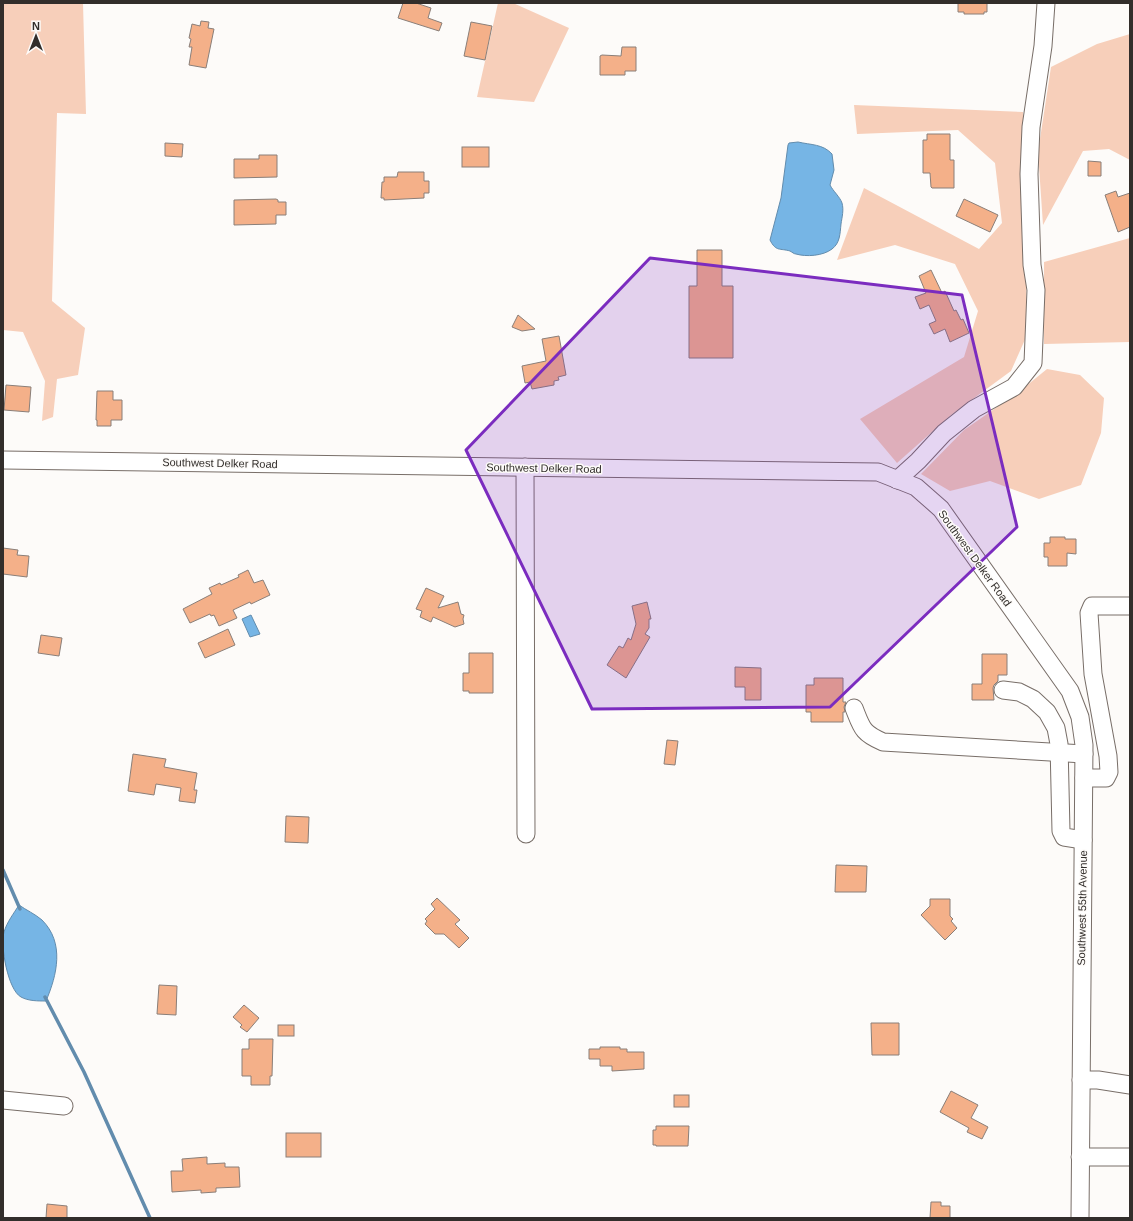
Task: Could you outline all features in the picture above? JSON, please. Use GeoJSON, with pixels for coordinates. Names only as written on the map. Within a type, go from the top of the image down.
{"type":"FeatureCollection","features":[{"type":"Feature","properties":{"kind":"street"},"geometry":{"type":"LineString","coordinates":[[898,480],[918,461],[944,432],[974,409],[1014,387],[1033,363],[1036,290],[1032,265],[1029,174],[1031,127],[1043,46],[1046,3]]}},
{"type":"Feature","properties":{"kind":"street","name":"Southwest Delker Road"},"geometry":{"type":"LineString","coordinates":[[3,460],[878,472],[916,487],[941,509],[1018,616]]}},
{"type":"Feature","properties":{"kind":"street"},"geometry":{"type":"LineString","coordinates":[[525,467],[526,834]]}},
{"type":"Feature","properties":{"kind":"street"},"geometry":{"type":"LineString","coordinates":[[1084,778],[1106,778],[1109,772],[1108,756],[1093,674],[1089,613],[1092,606],[1130,606]]}},
{"type":"Feature","properties":{"kind":"street","name":"Southwest 55th Avenue"},"geometry":{"type":"LineString","coordinates":[[1018,616],[1070,692],[1080,717],[1083,731],[1084,778],[1080,1218]]}},
{"type":"Feature","properties":{"kind":"street"},"geometry":{"type":"LineString","coordinates":[[1003,690],[1018,692],[1033,699],[1047,712],[1056,728],[1059,753],[1061,830],[1064,837],[1083,840]]}},
{"type":"Feature","properties":{"kind":"street"},"geometry":{"type":"LineString","coordinates":[[854,708],[863,728],[870,736],[883,742],[1084,754]]}},
{"type":"Feature","properties":{"kind":"street"},"geometry":{"type":"LineString","coordinates":[[1081,1080],[1098,1080],[1130,1085]]}},
{"type":"Feature","properties":{"kind":"street"},"geometry":{"type":"LineString","coordinates":[[3,1100],[64,1106]]}},
{"type":"Feature","properties":{"kind":"street"},"geometry":{"type":"LineString","coordinates":[[1080,1157],[1130,1157]]}},
{"type":"Feature","properties":{"kind":"highlighted area"},"geometry":{"type":"Polygon","coordinates":[[[650,258],[962,295],[1017,527],[830,707],[592,709],[466,450],[650,258]]]}},
{"type":"Feature","properties":{"kind":"shaded area"},"geometry":{"type":"Polygon","coordinates":[[[3,3],[83,3],[86,114],[57,113],[52,301],[85,328],[78,375],[57,379],[53,417],[42,421],[45,381],[23,332],[3,330],[3,3]]]}},
{"type":"Feature","properties":{"kind":"shaded area"},"geometry":{"type":"Polygon","coordinates":[[[498,3],[513,3],[569,28],[534,102],[477,97],[498,3]]]}},
{"type":"Feature","properties":{"kind":"shaded area"},"geometry":{"type":"Polygon","coordinates":[[[1130,34],[1130,160],[1109,149],[1083,151],[1043,225],[1038,152],[1051,67],[1097,44],[1130,34]]]}},
{"type":"Feature","properties":{"kind":"shaded area"},"geometry":{"type":"Polygon","coordinates":[[[854,105],[1023,112],[1027,335],[1011,371],[951,415],[897,463],[860,419],[964,357],[978,311],[955,264],[895,245],[837,260],[864,188],[979,249],[1002,223],[995,163],[958,130],[857,134],[854,105]]]}},
{"type":"Feature","properties":{"kind":"shaded area"},"geometry":{"type":"Polygon","coordinates":[[[1130,238],[1130,342],[1044,344],[1044,262],[1130,238]]]}},
{"type":"Feature","properties":{"kind":"shaded area"},"geometry":{"type":"Polygon","coordinates":[[[1047,369],[1080,375],[1104,398],[1101,433],[1081,485],[1039,499],[990,481],[950,491],[921,474],[964,430],[1020,391],[1047,369]]]}},
{"type":"Feature","properties":{"kind":"water"},"geometry":{"type":"Polygon","coordinates":[[[798,142],[825,148],[832,154],[834,170],[830,185],[840,198],[843,206],[840,235],[835,247],[824,253],[809,256],[778,249],[770,240],[781,198],[788,145],[789,143],[798,142]]]}},
{"type":"Feature","properties":{"kind":"water"},"geometry":{"type":"Polygon","coordinates":[[[251,615],[260,634],[250,637],[242,619],[251,615]]]}},
{"type":"Feature","properties":{"kind":"water"},"geometry":{"type":"Polygon","coordinates":[[[19,905],[42,920],[54,939],[57,959],[56,970],[46,1001],[30,1000],[21,997],[16,993],[12,986],[6,967],[3,947],[4,932],[19,905]]]}},
{"type":"Feature","properties":{"kind":"building"},"geometry":{"type":"Polygon","coordinates":[[[403,3],[416,3],[431,8],[428,18],[442,23],[439,31],[398,18],[403,3]]]}},
{"type":"Feature","properties":{"kind":"building"},"geometry":{"type":"Polygon","coordinates":[[[958,3],[987,3],[987,12],[984,12],[984,14],[964,14],[964,12],[958,12],[958,3]]]}},
{"type":"Feature","properties":{"kind":"building"},"geometry":{"type":"Polygon","coordinates":[[[201,21],[209,22],[208,28],[214,29],[206,68],[189,65],[192,47],[189,47],[191,39],[189,38],[192,24],[200,26],[201,21]]]}},
{"type":"Feature","properties":{"kind":"building"},"geometry":{"type":"Polygon","coordinates":[[[471,22],[492,26],[485,60],[464,56],[471,22]]]}},
{"type":"Feature","properties":{"kind":"building"},"geometry":{"type":"Polygon","coordinates":[[[622,47],[636,47],[636,71],[625,71],[625,75],[600,75],[600,56],[621,56],[622,47]]]}},
{"type":"Feature","properties":{"kind":"building"},"geometry":{"type":"Polygon","coordinates":[[[927,134],[950,134],[950,160],[954,160],[954,188],[932,188],[930,173],[923,173],[923,140],[927,140],[927,134]]]}},
{"type":"Feature","properties":{"kind":"building"},"geometry":{"type":"Polygon","coordinates":[[[165,143],[183,144],[182,157],[165,156],[165,143]]]}},
{"type":"Feature","properties":{"kind":"building"},"geometry":{"type":"Polygon","coordinates":[[[462,147],[489,147],[489,167],[462,167],[462,147]]]}},
{"type":"Feature","properties":{"kind":"building"},"geometry":{"type":"Polygon","coordinates":[[[259,155],[277,155],[277,177],[234,178],[234,159],[259,159],[259,155]]]}},
{"type":"Feature","properties":{"kind":"building"},"geometry":{"type":"Polygon","coordinates":[[[1088,161],[1101,162],[1101,176],[1088,176],[1088,161]]]}},
{"type":"Feature","properties":{"kind":"building"},"geometry":{"type":"Polygon","coordinates":[[[398,172],[424,172],[424,181],[429,181],[429,193],[424,193],[424,198],[384,200],[384,198],[381,198],[382,182],[384,182],[384,177],[397,177],[398,172]]]}},
{"type":"Feature","properties":{"kind":"building"},"geometry":{"type":"Polygon","coordinates":[[[1116,191],[1118,197],[1130,193],[1130,227],[1118,232],[1105,195],[1116,191]]]}},
{"type":"Feature","properties":{"kind":"building"},"geometry":{"type":"Polygon","coordinates":[[[276,199],[278,202],[286,202],[286,215],[276,215],[276,224],[234,225],[234,200],[276,199]]]}},
{"type":"Feature","properties":{"kind":"building"},"geometry":{"type":"Polygon","coordinates":[[[964,199],[998,215],[990,232],[956,216],[964,199]]]}},
{"type":"Feature","properties":{"kind":"building"},"geometry":{"type":"Polygon","coordinates":[[[697,250],[722,250],[722,286],[733,286],[733,358],[689,358],[689,286],[697,286],[697,250]]]}},
{"type":"Feature","properties":{"kind":"building"},"geometry":{"type":"Polygon","coordinates":[[[931,270],[942,293],[945,291],[954,311],[956,310],[961,320],[963,319],[969,333],[950,342],[945,329],[934,334],[929,324],[936,321],[929,305],[920,309],[915,297],[926,293],[919,276],[931,270]]]}},
{"type":"Feature","properties":{"kind":"building"},"geometry":{"type":"Polygon","coordinates":[[[518,315],[535,329],[522,331],[512,327],[518,315]]]}},
{"type":"Feature","properties":{"kind":"building"},"geometry":{"type":"Polygon","coordinates":[[[559,336],[566,375],[558,377],[559,380],[554,381],[554,385],[532,389],[530,382],[525,383],[522,366],[546,361],[542,339],[559,336]]]}},
{"type":"Feature","properties":{"kind":"building"},"geometry":{"type":"Polygon","coordinates":[[[6,385],[31,387],[29,412],[4,410],[6,385]]]}},
{"type":"Feature","properties":{"kind":"building"},"geometry":{"type":"Polygon","coordinates":[[[97,391],[113,391],[113,400],[122,400],[122,420],[111,420],[111,426],[97,426],[97,391]]]}},
{"type":"Feature","properties":{"kind":"building"},"geometry":{"type":"Polygon","coordinates":[[[1050,537],[1076,539],[1076,554],[1067,553],[1067,566],[1048,566],[1048,557],[1044,557],[1044,543],[1050,543],[1050,537]]]}},
{"type":"Feature","properties":{"kind":"building"},"geometry":{"type":"Polygon","coordinates":[[[3,548],[18,550],[17,555],[29,556],[27,577],[3,574],[3,548]]]}},
{"type":"Feature","properties":{"kind":"building"},"geometry":{"type":"Polygon","coordinates":[[[248,570],[254,583],[263,580],[270,595],[251,604],[250,602],[233,610],[237,618],[219,626],[214,615],[211,616],[210,614],[190,623],[183,609],[212,594],[209,588],[220,583],[221,585],[239,577],[238,575],[248,570]]]}},
{"type":"Feature","properties":{"kind":"building"},"geometry":{"type":"Polygon","coordinates":[[[426,588],[444,596],[438,608],[458,602],[461,614],[464,615],[464,624],[455,627],[433,617],[431,622],[420,617],[422,611],[416,609],[426,588]]]}},
{"type":"Feature","properties":{"kind":"building"},"geometry":{"type":"Polygon","coordinates":[[[647,602],[651,619],[649,619],[649,628],[645,634],[650,637],[626,678],[607,665],[619,646],[623,648],[628,638],[631,640],[636,624],[632,606],[647,602]]]}},
{"type":"Feature","properties":{"kind":"building"},"geometry":{"type":"Polygon","coordinates":[[[228,629],[235,645],[205,658],[198,643],[228,629]]]}},
{"type":"Feature","properties":{"kind":"building"},"geometry":{"type":"Polygon","coordinates":[[[41,635],[62,638],[59,656],[38,653],[41,635]]]}},
{"type":"Feature","properties":{"kind":"building"},"geometry":{"type":"Polygon","coordinates":[[[469,653],[493,653],[493,693],[469,693],[469,691],[463,691],[463,673],[469,673],[469,653]]]}},
{"type":"Feature","properties":{"kind":"building"},"geometry":{"type":"Polygon","coordinates":[[[982,654],[1007,654],[1007,675],[998,675],[998,681],[993,688],[994,700],[972,700],[972,684],[982,684],[982,654]]]}},
{"type":"Feature","properties":{"kind":"building"},"geometry":{"type":"Polygon","coordinates":[[[735,667],[761,668],[761,700],[745,700],[745,687],[735,687],[735,667]]]}},
{"type":"Feature","properties":{"kind":"building"},"geometry":{"type":"Polygon","coordinates":[[[814,678],[843,678],[843,702],[846,702],[844,707],[845,712],[843,712],[843,722],[811,722],[811,712],[806,712],[806,685],[814,685],[814,678]]]}},
{"type":"Feature","properties":{"kind":"building"},"geometry":{"type":"Polygon","coordinates":[[[667,740],[678,741],[675,765],[664,764],[667,740]]]}},
{"type":"Feature","properties":{"kind":"building"},"geometry":{"type":"Polygon","coordinates":[[[133,754],[166,759],[164,767],[197,773],[194,790],[197,790],[195,803],[179,801],[181,788],[156,784],[154,795],[128,791],[133,754]]]}},
{"type":"Feature","properties":{"kind":"building"},"geometry":{"type":"Polygon","coordinates":[[[286,816],[309,817],[308,843],[285,842],[286,816]]]}},
{"type":"Feature","properties":{"kind":"building"},"geometry":{"type":"Polygon","coordinates":[[[836,865],[867,866],[866,892],[835,892],[836,865]]]}},
{"type":"Feature","properties":{"kind":"building"},"geometry":{"type":"Polygon","coordinates":[[[437,898],[460,920],[455,924],[469,938],[459,948],[444,934],[435,934],[425,924],[427,921],[425,919],[435,909],[431,904],[437,898]]]}},
{"type":"Feature","properties":{"kind":"building"},"geometry":{"type":"Polygon","coordinates":[[[930,899],[950,899],[950,916],[953,919],[951,921],[957,928],[945,940],[921,915],[930,906],[930,899]]]}},
{"type":"Feature","properties":{"kind":"building"},"geometry":{"type":"Polygon","coordinates":[[[159,985],[177,986],[176,1015],[157,1014],[159,985]]]}},
{"type":"Feature","properties":{"kind":"building"},"geometry":{"type":"Polygon","coordinates":[[[244,1005],[259,1018],[247,1032],[240,1027],[242,1025],[233,1017],[244,1005]]]}},
{"type":"Feature","properties":{"kind":"building"},"geometry":{"type":"Polygon","coordinates":[[[871,1023],[899,1023],[899,1055],[872,1055],[871,1023]]]}},
{"type":"Feature","properties":{"kind":"building"},"geometry":{"type":"Polygon","coordinates":[[[278,1025],[294,1025],[294,1036],[278,1036],[278,1025]]]}},
{"type":"Feature","properties":{"kind":"building"},"geometry":{"type":"Polygon","coordinates":[[[249,1039],[273,1039],[272,1076],[270,1076],[270,1085],[251,1085],[251,1076],[242,1076],[242,1049],[249,1049],[249,1039]]]}},
{"type":"Feature","properties":{"kind":"building"},"geometry":{"type":"Polygon","coordinates":[[[600,1047],[620,1047],[620,1049],[627,1049],[627,1052],[644,1052],[644,1069],[612,1071],[612,1066],[600,1066],[600,1059],[589,1059],[589,1049],[600,1049],[600,1047]]]}},
{"type":"Feature","properties":{"kind":"building"},"geometry":{"type":"Polygon","coordinates":[[[951,1091],[978,1105],[971,1118],[988,1127],[982,1139],[967,1132],[969,1128],[940,1112],[951,1091]]]}},
{"type":"Feature","properties":{"kind":"building"},"geometry":{"type":"Polygon","coordinates":[[[674,1095],[689,1095],[689,1107],[674,1107],[674,1095]]]}},
{"type":"Feature","properties":{"kind":"building"},"geometry":{"type":"Polygon","coordinates":[[[656,1126],[689,1126],[688,1146],[653,1145],[653,1130],[656,1130],[656,1126]]]}},
{"type":"Feature","properties":{"kind":"building"},"geometry":{"type":"Polygon","coordinates":[[[286,1133],[321,1133],[321,1157],[286,1157],[286,1133]]]}},
{"type":"Feature","properties":{"kind":"building"},"geometry":{"type":"Polygon","coordinates":[[[207,1157],[207,1164],[225,1163],[225,1167],[239,1167],[240,1187],[216,1188],[216,1192],[201,1193],[201,1190],[172,1192],[171,1171],[183,1171],[182,1159],[207,1157]]]}},
{"type":"Feature","properties":{"kind":"building"},"geometry":{"type":"Polygon","coordinates":[[[931,1202],[941,1202],[941,1206],[950,1206],[950,1218],[930,1218],[931,1202]]]}},
{"type":"Feature","properties":{"kind":"building"},"geometry":{"type":"Polygon","coordinates":[[[47,1204],[67,1206],[67,1218],[46,1218],[47,1204]]]}},
{"type":"Feature","properties":{"kind":"waterway"},"geometry":{"type":"LineString","coordinates":[[3,870],[20,909]]}},
{"type":"Feature","properties":{"kind":"waterway"},"geometry":{"type":"LineString","coordinates":[[45,997],[84,1072],[150,1218]]}}]}
